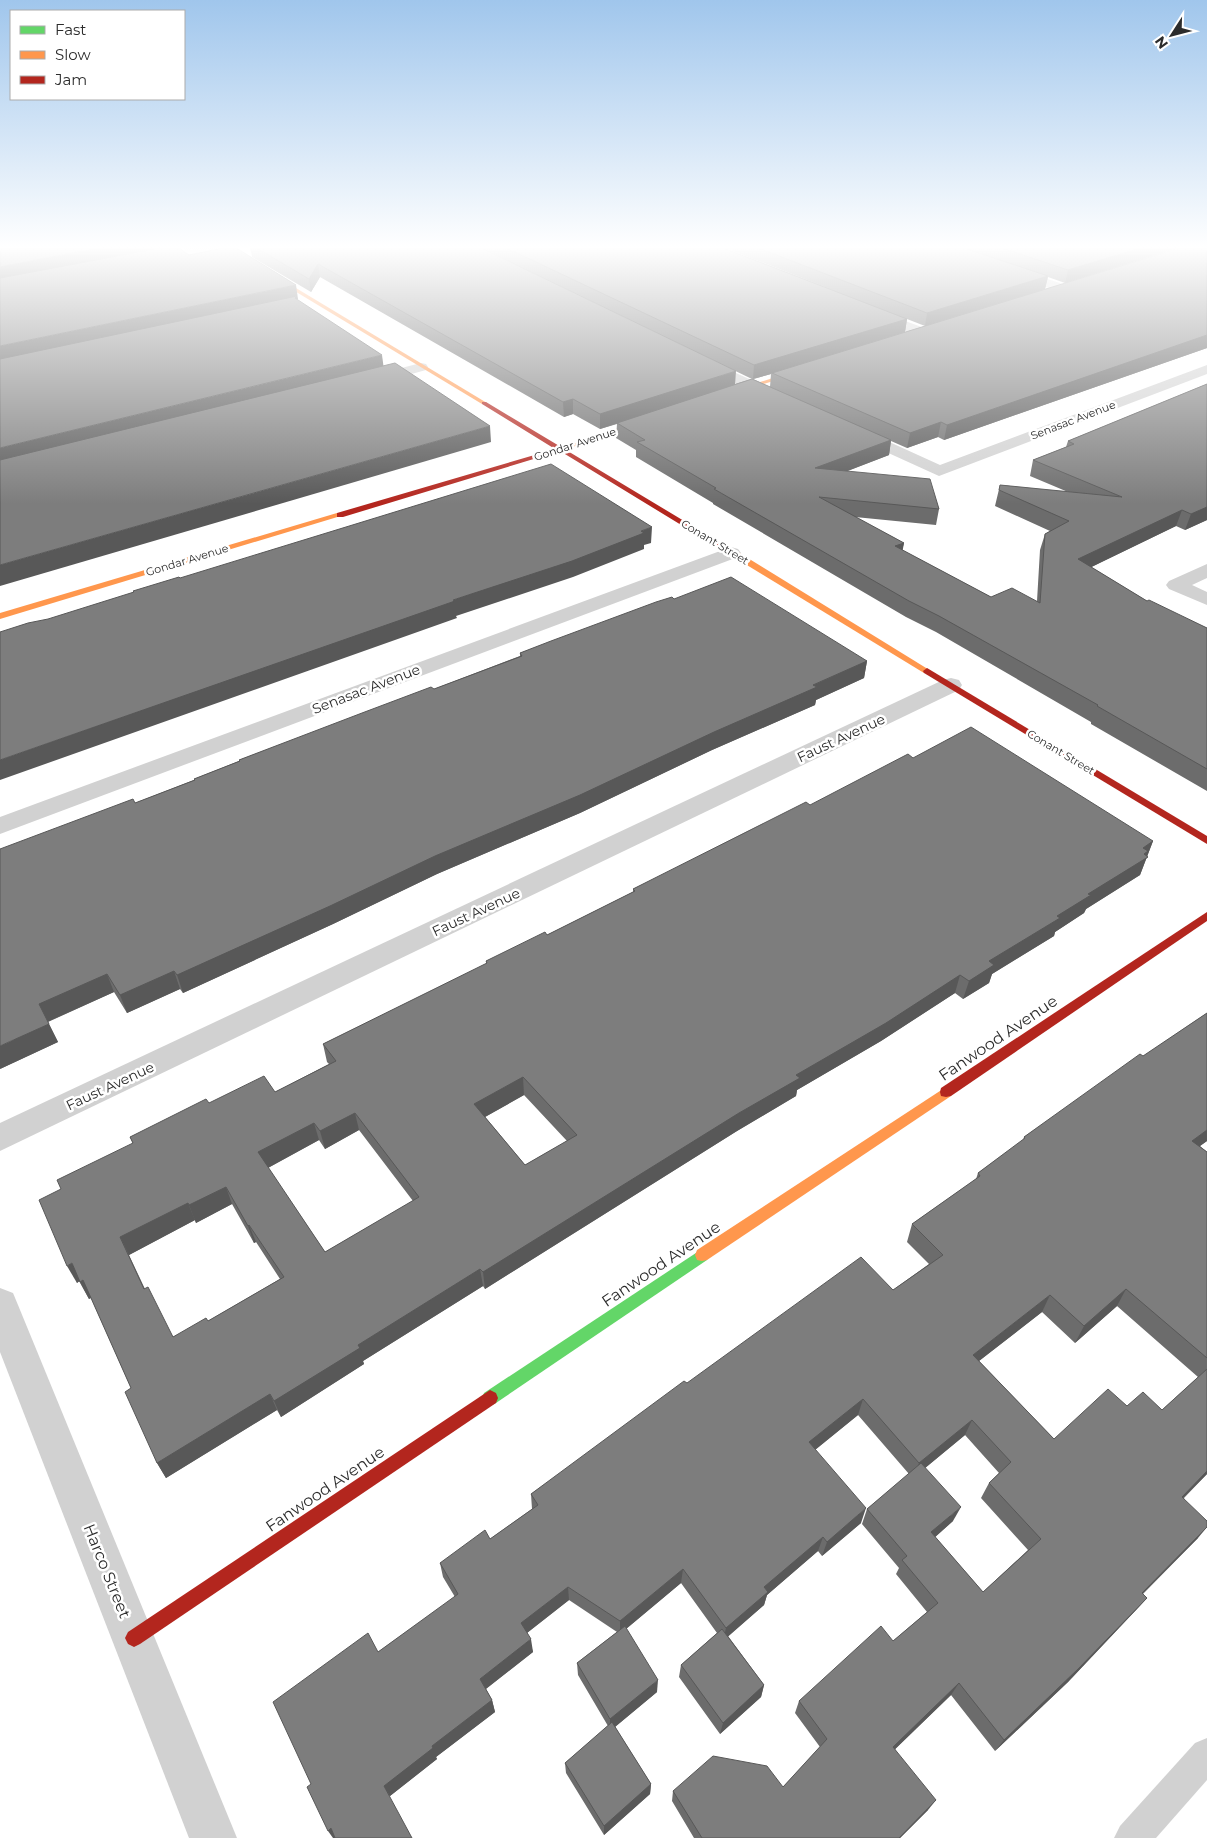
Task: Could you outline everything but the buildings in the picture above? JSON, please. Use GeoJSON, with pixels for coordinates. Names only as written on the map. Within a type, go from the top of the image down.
{"type":"FeatureCollection","features":[{"type":"Feature","properties":{"kind":"street","name":"Conant Street"},"geometry":{"type":"LineString","coordinates":[[362,332],[562,449],[1207,841]]}},
{"type":"Feature","properties":{"kind":"street"},"geometry":{"type":"LineString","coordinates":[[906,339],[929,332]]}},
{"type":"Feature","properties":{"kind":"street"},"geometry":{"type":"LineString","coordinates":[[690,356],[787,402]]}},
{"type":"Feature","properties":{"kind":"street"},"geometry":{"type":"LineString","coordinates":[[714,398],[815,366]]}},
{"type":"Feature","properties":{"kind":"street"},"geometry":{"type":"LineString","coordinates":[[360,382],[421,367]]}},
{"type":"Feature","properties":{"kind":"street","name":"Senasac Avenue"},"geometry":{"type":"LineString","coordinates":[[841,426],[939,471],[1207,369]]}},
{"type":"Feature","properties":{"kind":"street","name":"Gondar Avenue"},"geometry":{"type":"LineString","coordinates":[[0,616],[562,449],[666,414]]}},
{"type":"Feature","properties":{"kind":"street","name":"Senasac Avenue"},"geometry":{"type":"LineString","coordinates":[[0,826],[731,552]]}},
{"type":"Feature","properties":{"kind":"street"},"geometry":{"type":"LineString","coordinates":[[1207,570],[1176,585],[1207,600]]}},
{"type":"Feature","properties":{"kind":"street","name":"Faust Avenue"},"geometry":{"type":"LineString","coordinates":[[0,1138],[951,685]]}},
{"type":"Feature","properties":{"kind":"street","name":"Fanwood Avenue"},"geometry":{"type":"LineString","coordinates":[[134,1638],[1207,916]]}},
{"type":"Feature","properties":{"kind":"street","name":"Harco Street"},"geometry":{"type":"LineString","coordinates":[[0,1305],[213,1838]]}},
{"type":"Feature","properties":{"kind":"lane"},"geometry":{"type":"LineString","coordinates":[[1132,1838],[1207,1755]]}},
{"type":"Feature","properties":{"kind":"traffic: fast"},"geometry":{"type":"LineString","coordinates":[[490,1398],[702,1255]]}},
{"type":"Feature","properties":{"kind":"traffic: slow"},"geometry":{"type":"LineString","coordinates":[[365,332],[484,403]]}},
{"type":"Feature","properties":{"kind":"traffic: slow"},"geometry":{"type":"LineString","coordinates":[[726,394],[807,369]]}},
{"type":"Feature","properties":{"kind":"traffic: slow"},"geometry":{"type":"LineString","coordinates":[[564,448],[652,419]]}},
{"type":"Feature","properties":{"kind":"traffic: slow"},"geometry":{"type":"LineString","coordinates":[[0,616],[340,515]]}},
{"type":"Feature","properties":{"kind":"traffic: slow"},"geometry":{"type":"LineString","coordinates":[[735,554],[927,671]]}},
{"type":"Feature","properties":{"kind":"traffic: slow"},"geometry":{"type":"LineString","coordinates":[[702,1255],[946,1092]]}},
{"type":"Feature","properties":{"kind":"traffic: jam"},"geometry":{"type":"LineString","coordinates":[[484,403],[735,554]]}},
{"type":"Feature","properties":{"kind":"traffic: jam"},"geometry":{"type":"LineString","coordinates":[[340,515],[564,448]]}},
{"type":"Feature","properties":{"kind":"traffic: jam"},"geometry":{"type":"LineString","coordinates":[[927,671],[1207,841]]}},
{"type":"Feature","properties":{"kind":"traffic: jam"},"geometry":{"type":"LineString","coordinates":[[946,1092],[1207,916]]}},
{"type":"Feature","properties":{"kind":"traffic: jam"},"geometry":{"type":"LineString","coordinates":[[134,1638],[490,1398]]}}]}
